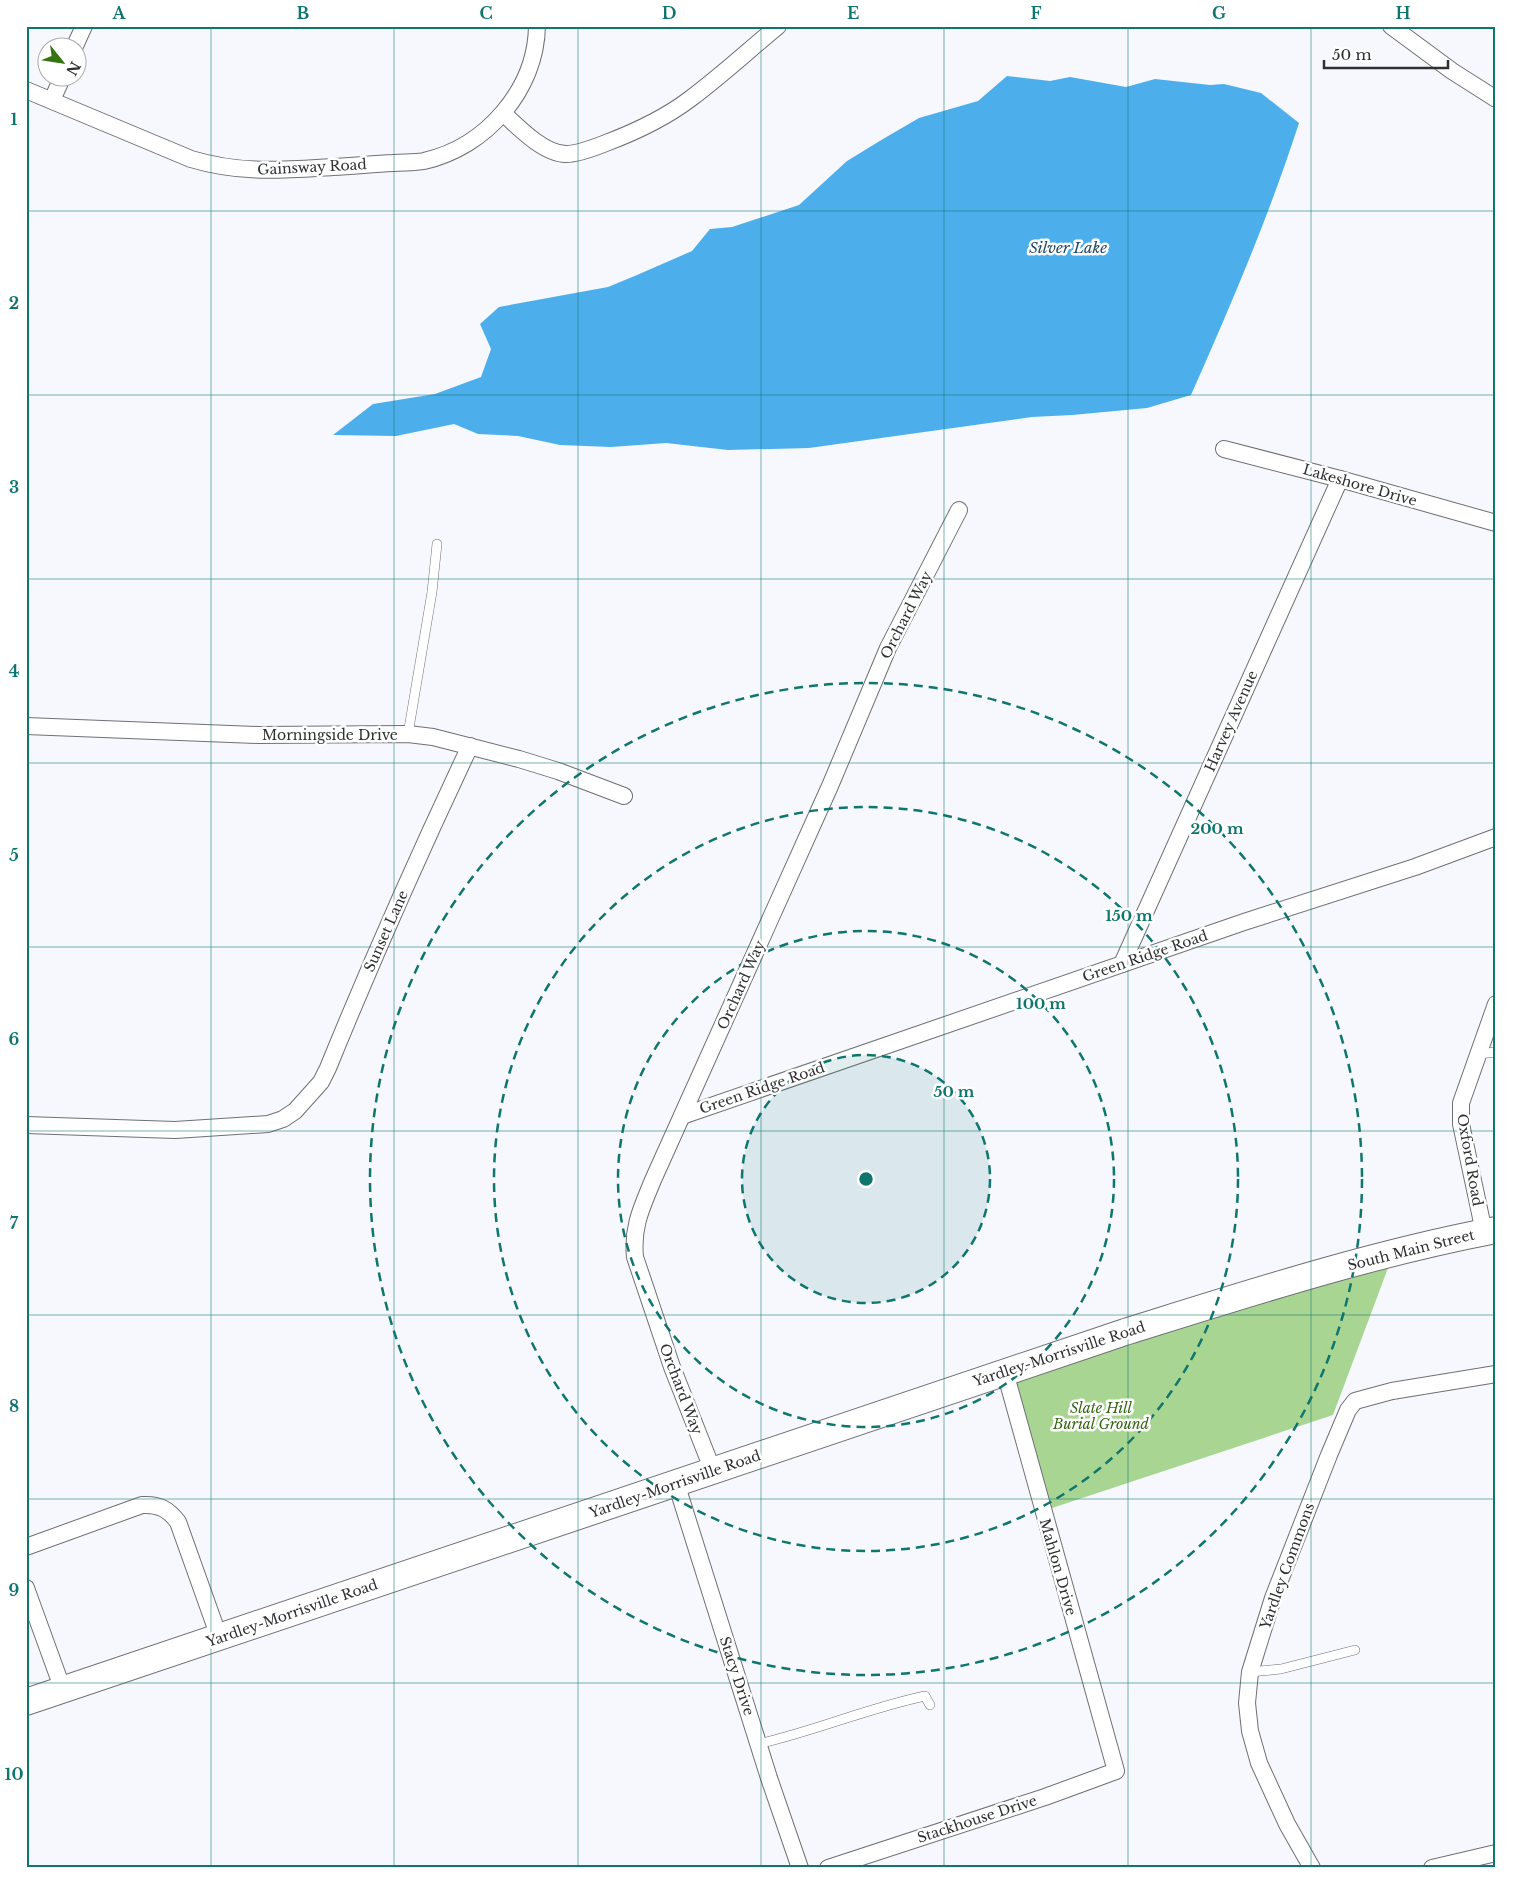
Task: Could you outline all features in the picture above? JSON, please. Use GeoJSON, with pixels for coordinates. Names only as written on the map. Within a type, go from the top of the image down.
{"type":"FeatureCollection","features":[{"type":"Feature","properties":{"kind":"main road","name":"South Main Street"},"geometry":{"type":"LineString","coordinates":[[1326,1271],[1383,1255],[1490,1231]]}},
{"type":"Feature","properties":{"kind":"main road","name":"Yardley-Morrisville Road"},"geometry":{"type":"LineString","coordinates":[[26,1702],[135,1667],[1005,1372],[1239,1296],[1326,1271]]}},
{"type":"Feature","properties":{"kind":"street"},"geometry":{"type":"LineString","coordinates":[[79,38],[84,26]]}},
{"type":"Feature","properties":{"kind":"street","name":"Gainsway Road"},"geometry":{"type":"LineString","coordinates":[[26,90],[191,159],[222,168],[268,171],[422,161],[456,150],[479,135],[503,113],[516,95],[528,71],[536,45],[537,26]]}},
{"type":"Feature","properties":{"kind":"street"},"geometry":{"type":"LineString","coordinates":[[503,113],[531,138],[552,151],[566,154],[598,146],[657,120],[689,100],[778,26]]}},
{"type":"Feature","properties":{"kind":"street"},"geometry":{"type":"LineString","coordinates":[[1390,26],[1452,71],[1496,99]]}},
{"type":"Feature","properties":{"kind":"street"},"geometry":{"type":"LineString","coordinates":[[52,100],[57,88]]}},
{"type":"Feature","properties":{"kind":"street","name":"Lakeshore Drive"},"geometry":{"type":"LineString","coordinates":[[1224,449],[1340,479],[1496,524]]}},
{"type":"Feature","properties":{"kind":"street","name":"Harvey Avenue"},"geometry":{"type":"LineString","coordinates":[[1122,964],[1340,479]]}},
{"type":"Feature","properties":{"kind":"street","name":"Orchard Way"},"geometry":{"type":"LineString","coordinates":[[713,1471],[672,1367],[635,1257],[633,1240],[636,1223],[640,1210],[826,795],[888,648],[959,510]]}},
{"type":"Feature","properties":{"kind":"street","name":"Morningside Drive"},"geometry":{"type":"LineString","coordinates":[[26,726],[258,735],[408,734],[470,746],[558,771],[624,796]]}},
{"type":"Feature","properties":{"kind":"street","name":"Sunset Lane"},"geometry":{"type":"LineString","coordinates":[[26,1125],[175,1130],[268,1124],[283,1119],[295,1111],[321,1082],[328,1068],[374,956],[470,746]]}},
{"type":"Feature","properties":{"kind":"street","name":"Green Ridge Road"},"geometry":{"type":"LineString","coordinates":[[682,1116],[1244,922],[1415,867],[1496,836]]}},
{"type":"Feature","properties":{"kind":"street","name":"Oxford Road"},"geometry":{"type":"LineString","coordinates":[[1490,1231],[1461,1124],[1461,1103],[1496,1004]]}},
{"type":"Feature","properties":{"kind":"street","name":"Mahlon Drive"},"geometry":{"type":"LineString","coordinates":[[1005,1372],[1113,1761]]}},
{"type":"Feature","properties":{"kind":"street","name":"Yardley Commons"},"geometry":{"type":"LineString","coordinates":[[1312,1868],[1287,1824],[1259,1763],[1250,1731],[1247,1703],[1250,1672],[1272,1598],[1348,1410],[1356,1401],[1392,1390],[1496,1374]]}},
{"type":"Feature","properties":{"kind":"street","name":"Stacy Drive"},"geometry":{"type":"LineString","coordinates":[[676,1483],[758,1744],[800,1868]]}},
{"type":"Feature","properties":{"kind":"street"},"geometry":{"type":"LineString","coordinates":[[26,1547],[142,1505],[153,1504],[163,1507],[178,1522],[219,1637]]}},
{"type":"Feature","properties":{"kind":"street"},"geometry":{"type":"LineString","coordinates":[[26,1588],[62,1690]]}},
{"type":"Feature","properties":{"kind":"street","name":"Stackhouse Drive"},"geometry":{"type":"LineString","coordinates":[[828,1868],[1045,1797],[1116,1771],[1113,1761]]}},
{"type":"Feature","properties":{"kind":"street"},"geometry":{"type":"LineString","coordinates":[[1432,1868],[1496,1853]]}},
{"type":"Feature","properties":{"kind":"lane"},"geometry":{"type":"LineString","coordinates":[[408,734],[432,592],[437,544]]}},
{"type":"Feature","properties":{"kind":"lane"},"geometry":{"type":"LineString","coordinates":[[1478,1054],[1496,1052]]}},
{"type":"Feature","properties":{"kind":"lane"},"geometry":{"type":"LineString","coordinates":[[1250,1672],[1281,1669],[1355,1650]]}},
{"type":"Feature","properties":{"kind":"lane"},"geometry":{"type":"LineString","coordinates":[[758,1744],[783,1738],[896,1702],[925,1696],[930,1705]]}},
{"type":"Feature","properties":{"kind":"green space","name":"Slate Hill Burial Ground"},"geometry":{"type":"Polygon","coordinates":[[[1394,1252],[1333,1415],[1043,1511],[1005,1372],[1394,1252]]]}},
{"type":"Feature","properties":{"kind":"water","name":"Silver Lake"},"geometry":{"type":"Polygon","coordinates":[[[1007,76],[1050,81],[1070,77],[1126,87],[1155,79],[1210,85],[1224,84],[1261,93],[1299,123],[1249,260],[1191,395],[1147,408],[1032,417],[809,448],[728,450],[666,443],[611,447],[560,445],[518,436],[478,434],[454,424],[396,436],[333,435],[373,404],[435,394],[481,377],[491,349],[480,324],[499,307],[608,287],[692,251],[710,229],[732,227],[799,205],[847,161],[919,118],[978,101],[1007,76]]]}}]}
